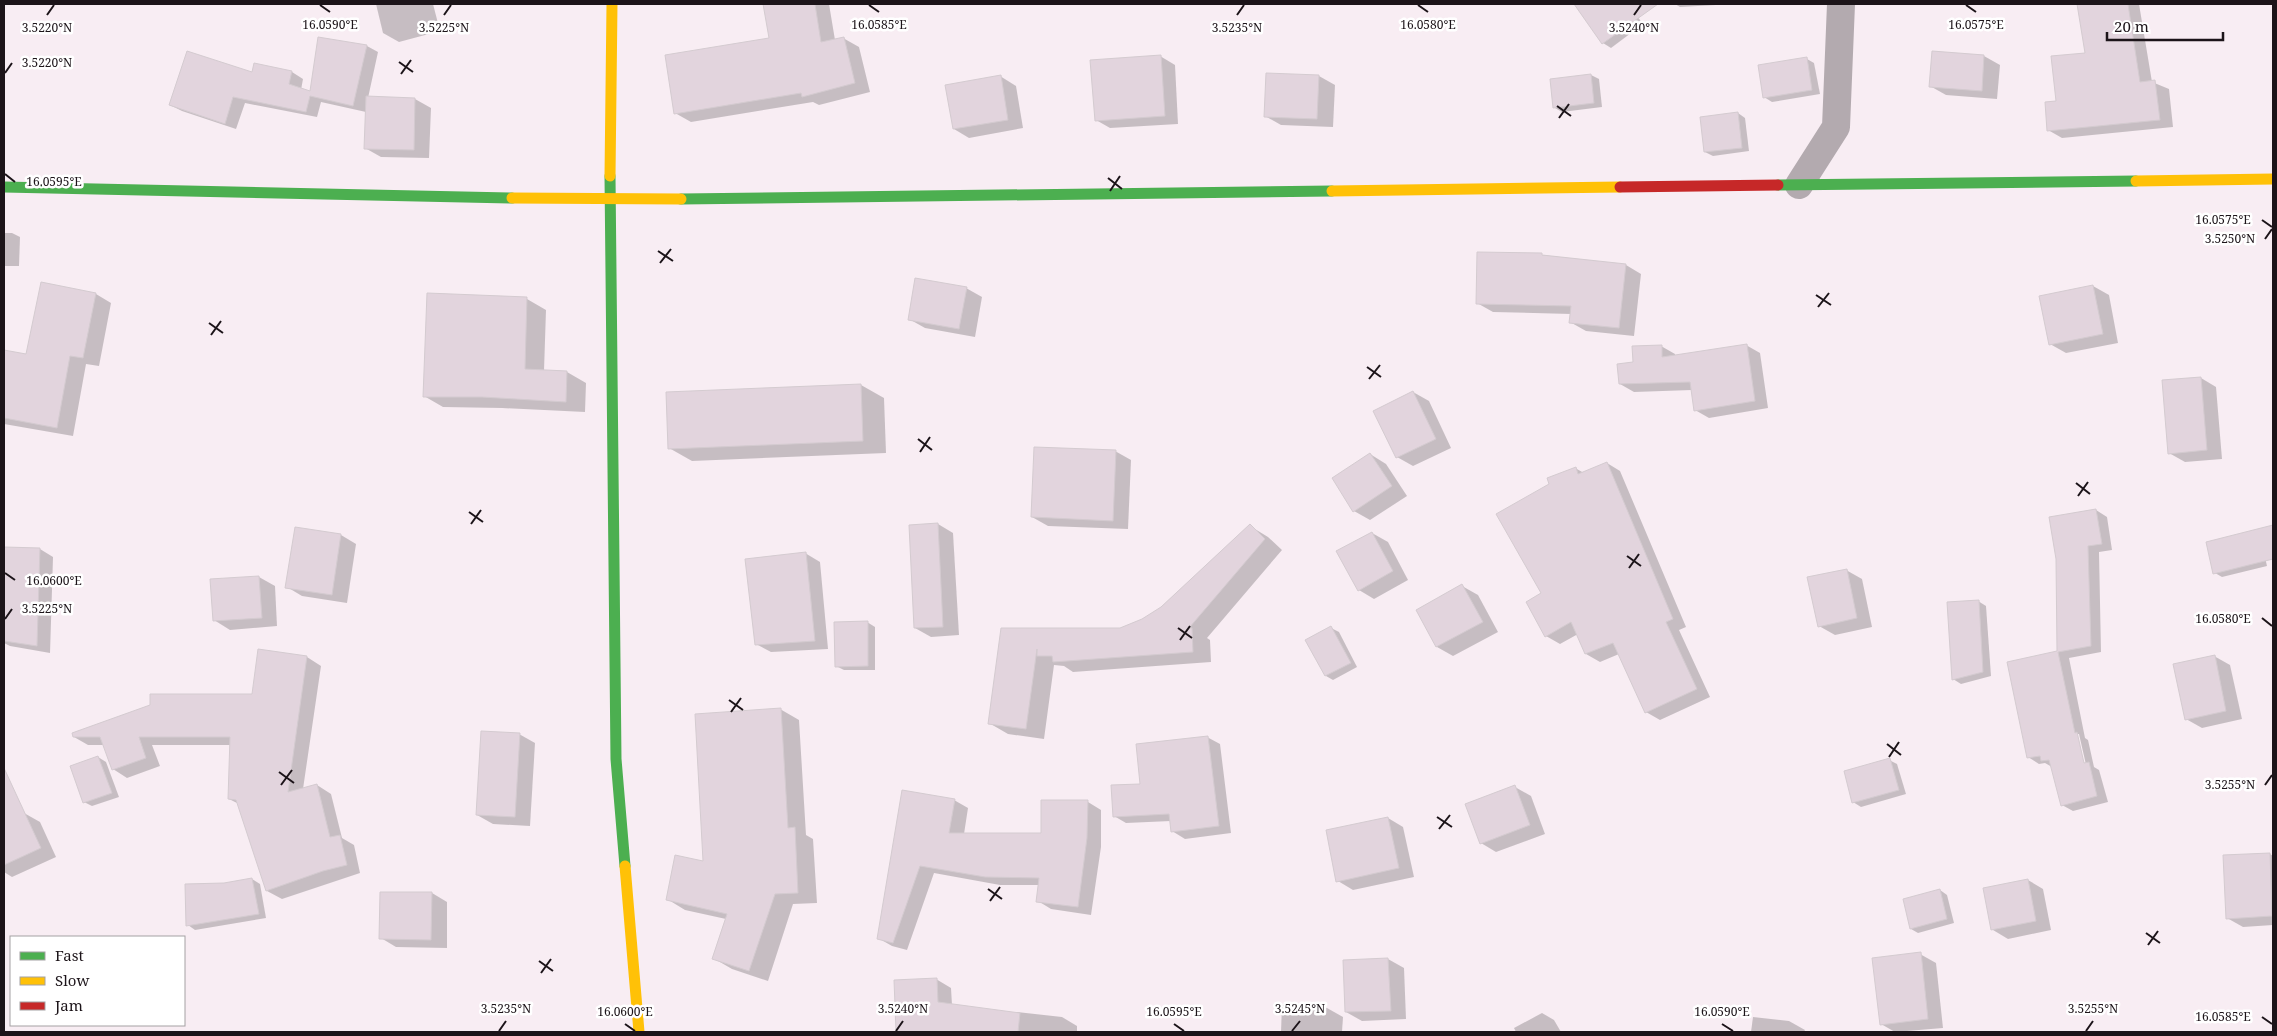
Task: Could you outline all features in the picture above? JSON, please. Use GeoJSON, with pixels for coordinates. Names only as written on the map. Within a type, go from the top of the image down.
{"type":"FeatureCollection","features":[{"type":"Feature","properties":{"kind":"street"},"geometry":{"type":"LineString","coordinates":[[612,4],[610,200],[616,759],[639,1032]]}},
{"type":"Feature","properties":{"kind":"street"},"geometry":{"type":"LineString","coordinates":[[1799,185],[1836,127],[1840,4]]}},
{"type":"Feature","properties":{"kind":"street"},"geometry":{"type":"LineString","coordinates":[[4,187],[610,200],[2273,179]]}},
{"type":"Feature","properties":{"kind":"building"},"geometry":{"type":"Polygon","coordinates":[[[763,4],[815,4],[821,42],[844,37],[855,83],[802,97],[801,93],[674,114],[665,55],[769,38],[763,4]]]}},
{"type":"Feature","properties":{"kind":"building"},"geometry":{"type":"Polygon","coordinates":[[[1574,4],[1658,4],[1602,44],[1574,4]]]}},
{"type":"Feature","properties":{"kind":"building"},"geometry":{"type":"Polygon","coordinates":[[[2077,4],[2128,4],[2140,82],[2155,80],[2160,120],[2047,131],[2045,102],[2056,101],[2051,56],[2085,53],[2077,4]]]}},
{"type":"Feature","properties":{"kind":"building"},"geometry":{"type":"Polygon","coordinates":[[[318,37],[367,45],[353,106],[310,96],[306,112],[233,97],[225,124],[169,105],[187,51],[252,72],[254,63],[292,71],[289,84],[310,91],[318,37]]]}},
{"type":"Feature","properties":{"kind":"building"},"geometry":{"type":"Polygon","coordinates":[[[1932,51],[1984,55],[1982,91],[1929,87],[1932,51]]]}},
{"type":"Feature","properties":{"kind":"building"},"geometry":{"type":"Polygon","coordinates":[[[1161,55],[1165,116],[1095,121],[1090,60],[1161,55]]]}},
{"type":"Feature","properties":{"kind":"building"},"geometry":{"type":"Polygon","coordinates":[[[1807,57],[1812,90],[1763,98],[1758,65],[1807,57]]]}},
{"type":"Feature","properties":{"kind":"building"},"geometry":{"type":"Polygon","coordinates":[[[1266,73],[1319,75],[1317,119],[1264,117],[1266,73]]]}},
{"type":"Feature","properties":{"kind":"building"},"geometry":{"type":"Polygon","coordinates":[[[1591,74],[1594,103],[1553,108],[1550,79],[1591,74]]]}},
{"type":"Feature","properties":{"kind":"building"},"geometry":{"type":"Polygon","coordinates":[[[1001,75],[1008,120],[953,129],[945,85],[1001,75]]]}},
{"type":"Feature","properties":{"kind":"building"},"geometry":{"type":"Polygon","coordinates":[[[366,96],[415,98],[414,150],[364,149],[366,96]]]}},
{"type":"Feature","properties":{"kind":"building"},"geometry":{"type":"Polygon","coordinates":[[[1738,112],[1742,148],[1704,152],[1700,117],[1738,112]]]}},
{"type":"Feature","properties":{"kind":"building"},"geometry":{"type":"Polygon","coordinates":[[[1477,252],[1542,253],[1542,255],[1626,264],[1619,328],[1569,323],[1571,306],[1476,304],[1477,252]]]}},
{"type":"Feature","properties":{"kind":"building"},"geometry":{"type":"Polygon","coordinates":[[[915,278],[967,287],[959,329],[908,320],[915,278]]]}},
{"type":"Feature","properties":{"kind":"building"},"geometry":{"type":"Polygon","coordinates":[[[41,282],[96,293],[83,358],[70,356],[57,428],[4,418],[4,350],[26,354],[41,282]]]}},
{"type":"Feature","properties":{"kind":"building"},"geometry":{"type":"Polygon","coordinates":[[[2093,285],[2103,334],[2049,345],[2039,296],[2093,285]]]}},
{"type":"Feature","properties":{"kind":"building"},"geometry":{"type":"Polygon","coordinates":[[[427,293],[527,297],[525,369],[567,371],[566,402],[482,397],[423,397],[427,293]]]}},
{"type":"Feature","properties":{"kind":"building"},"geometry":{"type":"Polygon","coordinates":[[[1747,344],[1755,401],[1694,411],[1690,382],[1619,384],[1617,364],[1633,362],[1632,346],[1662,345],[1662,357],[1747,344]]]}},
{"type":"Feature","properties":{"kind":"building"},"geometry":{"type":"Polygon","coordinates":[[[2201,377],[2207,450],[2168,454],[2162,380],[2201,377]]]}},
{"type":"Feature","properties":{"kind":"building"},"geometry":{"type":"Polygon","coordinates":[[[861,384],[863,441],[668,449],[666,392],[861,384]]]}},
{"type":"Feature","properties":{"kind":"building"},"geometry":{"type":"Polygon","coordinates":[[[1413,391],[1436,439],[1396,458],[1373,411],[1413,391]]]}},
{"type":"Feature","properties":{"kind":"building"},"geometry":{"type":"Polygon","coordinates":[[[1034,447],[1116,450],[1113,521],[1031,517],[1034,447]]]}},
{"type":"Feature","properties":{"kind":"building"},"geometry":{"type":"Polygon","coordinates":[[[1370,453],[1392,486],[1353,512],[1332,478],[1370,453]]]}},
{"type":"Feature","properties":{"kind":"building"},"geometry":{"type":"Polygon","coordinates":[[[1607,462],[1673,619],[1666,622],[1697,689],[1645,713],[1613,643],[1585,654],[1571,622],[1545,637],[1526,602],[1541,593],[1496,514],[1549,484],[1547,478],[1576,467],[1578,474],[1607,462]]]}},
{"type":"Feature","properties":{"kind":"building"},"geometry":{"type":"Polygon","coordinates":[[[2096,509],[2102,544],[2088,546],[2091,646],[2058,652],[2075,733],[2077,732],[2084,763],[2089,762],[2097,796],[2061,806],[2049,760],[2041,761],[2040,756],[2027,758],[2007,662],[2057,651],[2056,559],[2049,517],[2096,509]]]}},
{"type":"Feature","properties":{"kind":"building"},"geometry":{"type":"Polygon","coordinates":[[[938,523],[943,627],[914,628],[909,525],[938,523]]]}},
{"type":"Feature","properties":{"kind":"building"},"geometry":{"type":"Polygon","coordinates":[[[1250,524],[1265,539],[1189,628],[1192,628],[1193,652],[1053,662],[1052,656],[1037,656],[1037,649],[1026,729],[988,724],[1001,628],[1120,628],[1142,619],[1161,607],[1250,524]]]}},
{"type":"Feature","properties":{"kind":"building"},"geometry":{"type":"Polygon","coordinates":[[[2273,525],[2273,559],[2213,574],[2206,542],[2273,525]]]}},
{"type":"Feature","properties":{"kind":"building"},"geometry":{"type":"Polygon","coordinates":[[[295,527],[341,534],[332,595],[285,588],[295,527]]]}},
{"type":"Feature","properties":{"kind":"building"},"geometry":{"type":"Polygon","coordinates":[[[1372,532],[1393,571],[1358,591],[1336,551],[1372,532]]]}},
{"type":"Feature","properties":{"kind":"building"},"geometry":{"type":"Polygon","coordinates":[[[4,547],[40,548],[37,646],[4,641],[4,547]]]}},
{"type":"Feature","properties":{"kind":"building"},"geometry":{"type":"Polygon","coordinates":[[[806,552],[815,641],[755,645],[745,559],[806,552]]]}},
{"type":"Feature","properties":{"kind":"building"},"geometry":{"type":"Polygon","coordinates":[[[1847,569],[1857,618],[1818,627],[1807,577],[1847,569]]]}},
{"type":"Feature","properties":{"kind":"building"},"geometry":{"type":"Polygon","coordinates":[[[259,576],[262,618],[213,621],[210,579],[259,576]]]}},
{"type":"Feature","properties":{"kind":"building"},"geometry":{"type":"Polygon","coordinates":[[[1462,584],[1483,622],[1436,647],[1416,610],[1462,584]]]}},
{"type":"Feature","properties":{"kind":"building"},"geometry":{"type":"Polygon","coordinates":[[[1979,600],[1983,672],[1952,680],[1947,602],[1979,600]]]}},
{"type":"Feature","properties":{"kind":"building"},"geometry":{"type":"Polygon","coordinates":[[[868,621],[868,666],[835,667],[834,622],[868,621]]]}},
{"type":"Feature","properties":{"kind":"building"},"geometry":{"type":"Polygon","coordinates":[[[1331,626],[1351,663],[1325,676],[1305,640],[1331,626]]]}},
{"type":"Feature","properties":{"kind":"building"},"geometry":{"type":"Polygon","coordinates":[[[258,649],[307,656],[288,792],[317,784],[330,837],[340,835],[347,865],[323,871],[266,891],[236,800],[228,799],[230,737],[139,737],[146,758],[112,770],[100,737],[73,737],[72,733],[150,705],[150,694],[252,694],[258,649]]]}},
{"type":"Feature","properties":{"kind":"building"},"geometry":{"type":"Polygon","coordinates":[[[2215,655],[2226,711],[2185,720],[2173,664],[2215,655]]]}},
{"type":"Feature","properties":{"kind":"building"},"geometry":{"type":"Polygon","coordinates":[[[781,708],[788,828],[795,827],[798,893],[775,894],[749,971],[712,959],[727,914],[666,900],[675,855],[703,861],[695,714],[781,708]]]}},
{"type":"Feature","properties":{"kind":"building"},"geometry":{"type":"Polygon","coordinates":[[[481,731],[520,733],[515,817],[476,815],[481,731]]]}},
{"type":"Feature","properties":{"kind":"building"},"geometry":{"type":"Polygon","coordinates":[[[1208,736],[1219,826],[1171,832],[1169,814],[1113,817],[1111,785],[1140,784],[1136,744],[1208,736]]]}},
{"type":"Feature","properties":{"kind":"building"},"geometry":{"type":"Polygon","coordinates":[[[98,756],[112,793],[83,803],[70,766],[98,756]]]}},
{"type":"Feature","properties":{"kind":"building"},"geometry":{"type":"Polygon","coordinates":[[[1890,758],[1899,790],[1852,803],[1844,771],[1890,758]]]}},
{"type":"Feature","properties":{"kind":"building"},"geometry":{"type":"Polygon","coordinates":[[[4,768],[41,848],[4,865],[4,768]]]}},
{"type":"Feature","properties":{"kind":"building"},"geometry":{"type":"Polygon","coordinates":[[[1515,785],[1530,825],[1480,844],[1465,804],[1515,785]]]}},
{"type":"Feature","properties":{"kind":"building"},"geometry":{"type":"Polygon","coordinates":[[[902,790],[955,799],[949,833],[1041,833],[1041,800],[1088,800],[1087,838],[1078,907],[1036,902],[1039,878],[985,877],[920,866],[893,943],[877,939],[902,790]]]}},
{"type":"Feature","properties":{"kind":"building"},"geometry":{"type":"Polygon","coordinates":[[[1388,817],[1399,868],[1336,882],[1326,830],[1388,817]]]}},
{"type":"Feature","properties":{"kind":"building"},"geometry":{"type":"Polygon","coordinates":[[[2270,853],[2272,916],[2226,919],[2223,855],[2270,853]]]}},
{"type":"Feature","properties":{"kind":"building"},"geometry":{"type":"Polygon","coordinates":[[[252,878],[259,914],[186,926],[185,884],[224,883],[252,878]]]}},
{"type":"Feature","properties":{"kind":"building"},"geometry":{"type":"Polygon","coordinates":[[[2028,879],[2036,921],[1991,930],[1983,888],[2028,879]]]}},
{"type":"Feature","properties":{"kind":"building"},"geometry":{"type":"Polygon","coordinates":[[[1940,889],[1947,919],[1910,929],[1903,899],[1940,889]]]}},
{"type":"Feature","properties":{"kind":"building"},"geometry":{"type":"Polygon","coordinates":[[[380,892],[432,892],[431,940],[379,939],[380,892]]]}},
{"type":"Feature","properties":{"kind":"building"},"geometry":{"type":"Polygon","coordinates":[[[1921,952],[1928,1019],[1880,1025],[1872,958],[1921,952]]]}},
{"type":"Feature","properties":{"kind":"building"},"geometry":{"type":"Polygon","coordinates":[[[1388,958],[1391,1011],[1345,1012],[1343,960],[1388,958]]]}},
{"type":"Feature","properties":{"kind":"building"},"geometry":{"type":"Polygon","coordinates":[[[937,978],[938,1002],[1020,1013],[1018,1032],[896,1032],[894,980],[937,978]]]}},
{"type":"Feature","properties":{"kind":"traffic: fast"},"geometry":{"type":"LineString","coordinates":[[610,176],[616,759],[625,866]]}},
{"type":"Feature","properties":{"kind":"traffic: fast"},"geometry":{"type":"LineString","coordinates":[[1778,185],[2136,181]]}},
{"type":"Feature","properties":{"kind":"traffic: fast"},"geometry":{"type":"LineString","coordinates":[[4,187],[512,198]]}},
{"type":"Feature","properties":{"kind":"traffic: fast"},"geometry":{"type":"LineString","coordinates":[[681,199],[1332,191]]}},
{"type":"Feature","properties":{"kind":"traffic: slow"},"geometry":{"type":"LineString","coordinates":[[610,176],[612,4]]}},
{"type":"Feature","properties":{"kind":"traffic: slow"},"geometry":{"type":"LineString","coordinates":[[2136,181],[2273,179]]}},
{"type":"Feature","properties":{"kind":"traffic: slow"},"geometry":{"type":"LineString","coordinates":[[1332,191],[1620,187]]}},
{"type":"Feature","properties":{"kind":"traffic: slow"},"geometry":{"type":"LineString","coordinates":[[512,198],[681,199]]}},
{"type":"Feature","properties":{"kind":"traffic: slow"},"geometry":{"type":"LineString","coordinates":[[625,866],[639,1032]]}},
{"type":"Feature","properties":{"kind":"traffic: jam"},"geometry":{"type":"LineString","coordinates":[[1620,187],[1778,185]]}}]}
